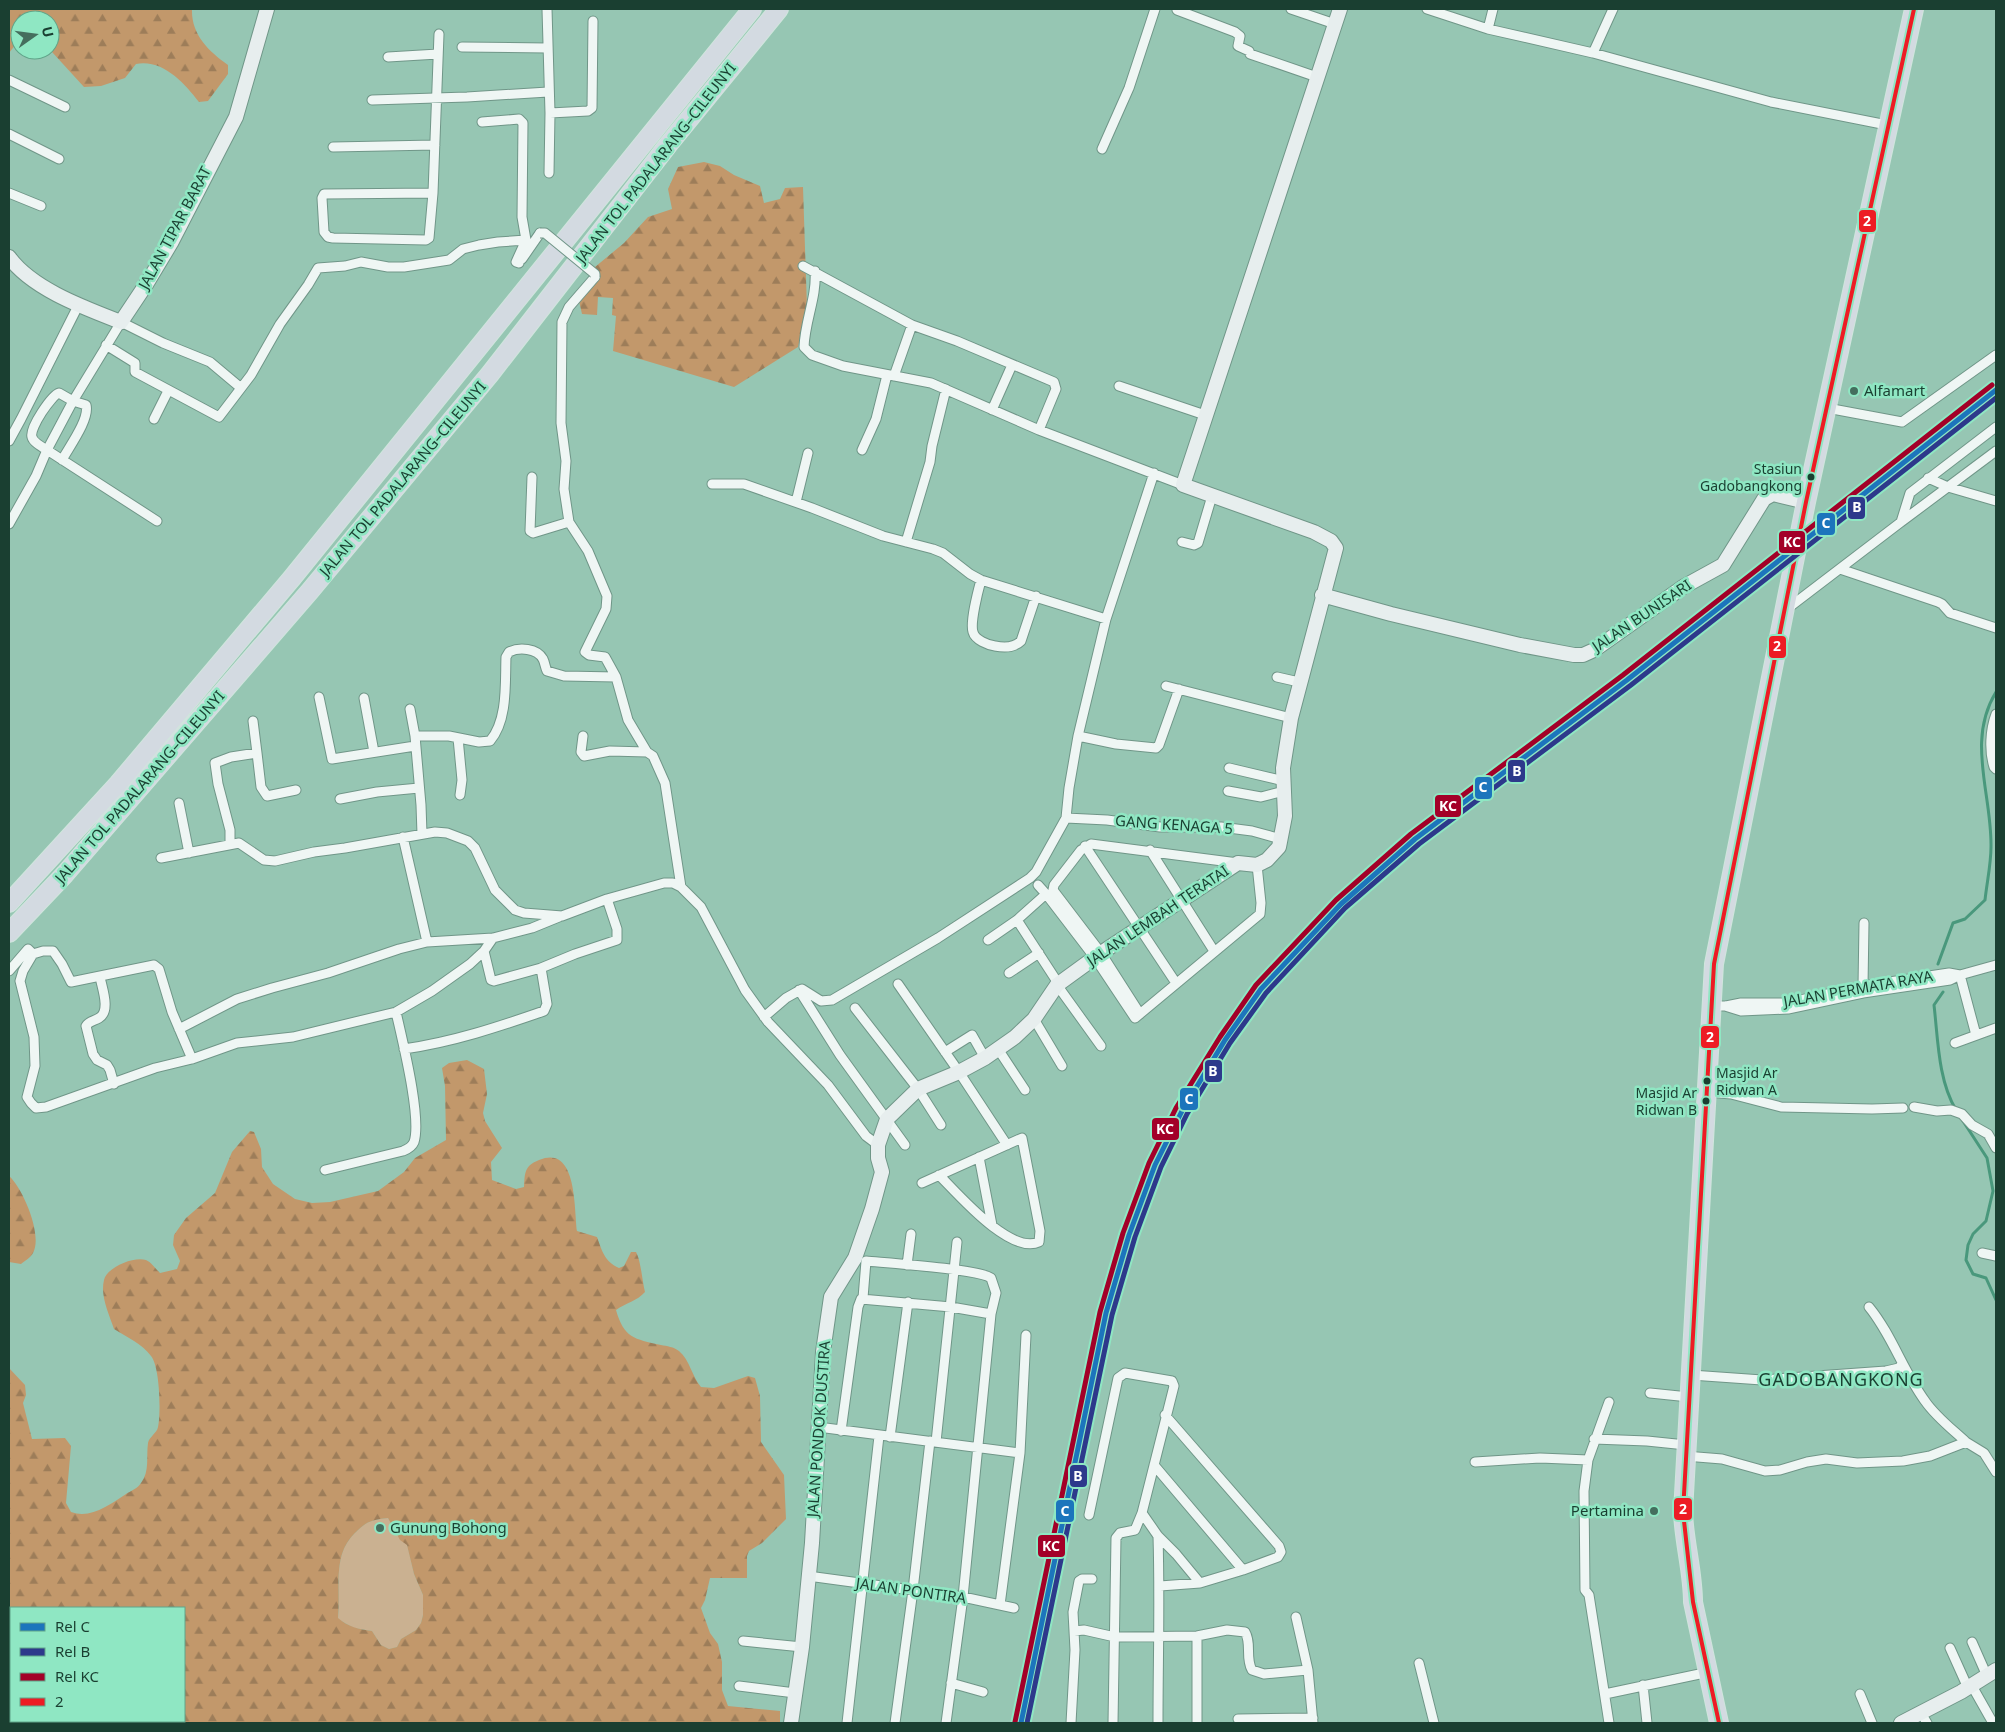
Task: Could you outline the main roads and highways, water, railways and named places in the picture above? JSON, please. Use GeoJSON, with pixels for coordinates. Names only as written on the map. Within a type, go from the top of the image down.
{"type":"FeatureCollection","features":[{"type":"Feature","properties":{"kind":"highway","name":"JALAN TOL PADALARANG–CILEUNYI"},"geometry":{"type":"LineString","coordinates":[[9,903],[118,784],[292,578],[752,9]]}},
{"type":"Feature","properties":{"kind":"highway","name":"JALAN TOL PADALARANG–CILEUNYI"},"geometry":{"type":"LineString","coordinates":[[9,933],[65,874],[310,591],[490,374],[668,146],[780,9]]}},
{"type":"Feature","properties":{"kind":"highway"},"geometry":{"type":"LineString","coordinates":[[1719,1723],[1693,1602],[1693,1586],[1684,1531],[1683,1494],[1707,1092],[1719,1006],[1714,964],[1805,505],[1914,9]]}},
{"type":"Feature","properties":{"kind":"highway"},"geometry":{"type":"LineString","coordinates":[[1693,1586],[1701,1600],[1727,1723]]}},
{"type":"Feature","properties":{"kind":"main road","name":"JALAN TIPAR BARAT"},"geometry":{"type":"LineString","coordinates":[[9,257],[18,269],[78,306],[121,322],[171,243],[236,117],[267,9]]}},
{"type":"Feature","properties":{"kind":"main road"},"geometry":{"type":"LineString","coordinates":[[1322,595],[1335,552],[1331,541],[1314,532],[1183,485],[1340,9]]}},
{"type":"Feature","properties":{"kind":"main road","name":"JALAN BUNISARI"},"geometry":{"type":"LineString","coordinates":[[1322,595],[1520,646],[1574,655],[1583,654],[1594,650],[1683,587],[1723,565],[1733,552],[1759,507],[1768,496],[1773,494],[1805,505]]}},
{"type":"Feature","properties":{"kind":"main road","name":"JALAN LEMBAH TERATAI"},"geometry":{"type":"LineString","coordinates":[[878,1145],[887,1119],[918,1089],[959,1072],[986,1058],[1034,1019],[1057,985],[1098,955],[1238,863],[1257,865],[1267,860],[1279,848],[1285,816],[1284,756],[1299,682],[1322,595]]}},
{"type":"Feature","properties":{"kind":"main road","name":"JALAN PONDOK DUSTIRA"},"geometry":{"type":"LineString","coordinates":[[791,1723],[802,1647],[812,1542],[823,1352],[831,1297],[855,1258],[872,1209],[882,1172],[878,1158],[878,1145]]}},
{"type":"Feature","properties":{"kind":"main road"},"geometry":{"type":"LineString","coordinates":[[1901,1723],[1924,1718],[1992,1673]]}},
{"type":"Feature","properties":{"kind":"waterway"},"geometry":{"type":"LineString","coordinates":[[1938,964],[1953,923],[1965,919],[1985,900],[1991,847],[1981,749],[1987,711],[1996,692]]}},
{"type":"Feature","properties":{"kind":"waterway"},"geometry":{"type":"LineString","coordinates":[[1943,992],[1934,1005],[1938,1045],[1942,1073],[1956,1110]]}},
{"type":"Feature","properties":{"kind":"waterway"},"geometry":{"type":"LineString","coordinates":[[1963,1121],[1987,1158],[1993,1191],[1986,1221],[1973,1234],[1968,1245],[1966,1260],[1973,1274],[1986,1278],[1996,1300]]}},
{"type":"Feature","properties":{"kind":"rail line","name":"KC"},"geometry":{"type":"LineString","coordinates":[[1015,1722],[1100,1312],[1123,1233],[1149,1163],[1176,1108],[1220,1037],[1256,985],[1336,900],[1411,834],[1623,675],[1992,385]]}},
{"type":"Feature","properties":{"kind":"rail line","name":"C"},"geometry":{"type":"LineString","coordinates":[[1021,1723],[1106,1313],[1129,1235],[1155,1165],[1182,1111],[1225,1040],[1261,989],[1341,904],[1415,839],[1627,680],[1996,390]]}},
{"type":"Feature","properties":{"kind":"rail line","name":"B"},"geometry":{"type":"LineString","coordinates":[[1027,1723],[1112,1315],[1135,1237],[1161,1167],[1187,1114],[1230,1043],[1266,993],[1345,908],[1419,844],[1631,685],[1996,398]]}},
{"type":"Feature","properties":{"kind":"place","name":"Alfamart"},"geometry":{"type":"Point","coordinates":[1854,391]}},
{"type":"Feature","properties":{"kind":"place","name":"Stasiun Gadobangkong"},"geometry":{"type":"Point","coordinates":[1811,477]}},
{"type":"Feature","properties":{"kind":"place","name":"Masjid Ar Ridwan A"},"geometry":{"type":"Point","coordinates":[1707,1081]}},
{"type":"Feature","properties":{"kind":"place","name":"Masjid Ar Ridwan B"},"geometry":{"type":"Point","coordinates":[1706,1101]}},
{"type":"Feature","properties":{"kind":"place","name":"Pertamina"},"geometry":{"type":"Point","coordinates":[1654,1511]}},
{"type":"Feature","properties":{"kind":"place","name":"Gunung Bohong"},"geometry":{"type":"Point","coordinates":[380,1528]}},
{"type":"Feature","properties":{"kind":"district","name":"GADOBANGKONG"},"geometry":{"type":"Point","coordinates":[1841,1380]}}]}
